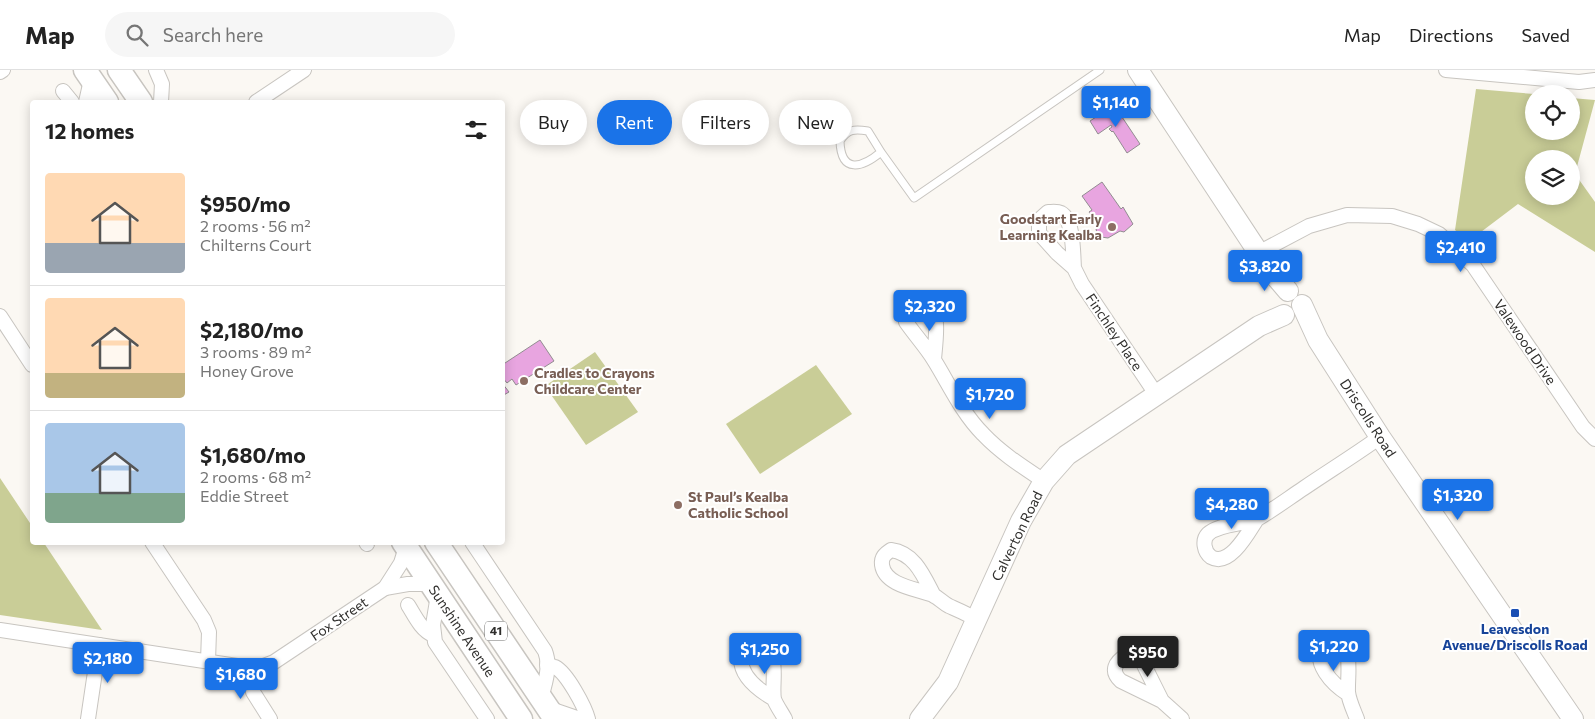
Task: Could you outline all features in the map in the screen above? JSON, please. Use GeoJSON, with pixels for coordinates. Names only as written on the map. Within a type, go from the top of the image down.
{"type":"FeatureCollection","features":[{"type":"Feature","properties":{"kind":"main road"},"geometry":{"type":"LineString","coordinates":[[119,70],[140,100]]}},
{"type":"Feature","properties":{"kind":"main road"},"geometry":{"type":"LineString","coordinates":[[88,75],[106,100]]}},
{"type":"Feature","properties":{"kind":"main road","name":"Sunshine Avenue"},"geometry":{"type":"LineString","coordinates":[[405,545],[521,719]]}},
{"type":"Feature","properties":{"kind":"main road","name":"Sunshine Avenue"},"geometry":{"type":"LineString","coordinates":[[438,545],[548,709]]}},
{"type":"Feature","properties":{"kind":"street"},"geometry":{"type":"LineString","coordinates":[[156,70],[162,84],[161,100]]}},
{"type":"Feature","properties":{"kind":"street"},"geometry":{"type":"LineString","coordinates":[[259,100],[304,70]]}},
{"type":"Feature","properties":{"kind":"street","name":"Driscolls Road"},"geometry":{"type":"LineString","coordinates":[[1138,70],[1265,261],[1287,305],[1318,340],[1380,437],[1567,717]]}},
{"type":"Feature","properties":{"kind":"street"},"geometry":{"type":"LineString","coordinates":[[1446,70],[1579,82],[1595,80]]}},
{"type":"Feature","properties":{"kind":"street"},"geometry":{"type":"LineString","coordinates":[[86,100],[88,75]]}},
{"type":"Feature","properties":{"kind":"street"},"geometry":{"type":"LineString","coordinates":[[63,91],[70,100]]}},
{"type":"Feature","properties":{"kind":"street","name":"Valewood Drive"},"geometry":{"type":"LineString","coordinates":[[1265,261],[1309,226],[1347,215],[1392,216],[1418,224],[1439,234],[1473,264],[1583,427],[1595,439]]}},
{"type":"Feature","properties":{"kind":"street","name":"Finchley Place"},"geometry":{"type":"LineString","coordinates":[[1074,268],[1082,284],[1156,394]]}},
{"type":"Feature","properties":{"kind":"street","name":"Calverton Road"},"geometry":{"type":"LineString","coordinates":[[926,717],[948,682],[1021,521],[1044,481],[1067,455],[1259,326],[1287,305]]}},
{"type":"Feature","properties":{"kind":"street"},"geometry":{"type":"LineString","coordinates":[[0,316],[30,362]]}},
{"type":"Feature","properties":{"kind":"street"},"geometry":{"type":"LineString","coordinates":[[934,359],[940,372],[982,433],[1004,453],[1044,481]]}},
{"type":"Feature","properties":{"kind":"street"},"geometry":{"type":"LineString","coordinates":[[1257,519],[1380,437]]}},
{"type":"Feature","properties":{"kind":"street"},"geometry":{"type":"LineString","coordinates":[[154,545],[204,620],[209,632],[208,662]]}},
{"type":"Feature","properties":{"kind":"street","name":"Fox Street"},"geometry":{"type":"LineString","coordinates":[[0,630],[250,668],[261,667],[274,662],[385,588],[401,563],[405,545]]}},
{"type":"Feature","properties":{"kind":"street"},"geometry":{"type":"LineString","coordinates":[[474,545],[545,651],[547,657],[548,709],[580,719]]}},
{"type":"Feature","properties":{"kind":"street","name":"Fox Street"},"geometry":{"type":"LineString","coordinates":[[385,588],[408,584],[434,590]]}},
{"type":"Feature","properties":{"kind":"street"},"geometry":{"type":"LineString","coordinates":[[434,590],[433,636],[440,650],[486,719]]}},
{"type":"Feature","properties":{"kind":"street"},"geometry":{"type":"LineString","coordinates":[[934,596],[947,605],[977,620]]}},
{"type":"Feature","properties":{"kind":"street"},"geometry":{"type":"LineString","coordinates":[[408,605],[422,626],[433,636]]}},
{"type":"Feature","properties":{"kind":"street"},"geometry":{"type":"LineString","coordinates":[[88,719],[99,645]]}},
{"type":"Feature","properties":{"kind":"street"},"geometry":{"type":"LineString","coordinates":[[547,665],[555,667],[561,672],[585,709],[588,719]]}},
{"type":"Feature","properties":{"kind":"street"},"geometry":{"type":"LineString","coordinates":[[250,668],[253,692],[270,719]]}},
{"type":"Feature","properties":{"kind":"street"},"geometry":{"type":"LineString","coordinates":[[1348,694],[1357,719]]}},
{"type":"Feature","properties":{"kind":"street"},"geometry":{"type":"LineString","coordinates":[[774,699],[785,719]]}},
{"type":"Feature","properties":{"kind":"street"},"geometry":{"type":"LineString","coordinates":[[1162,701],[1182,719]]}},
{"type":"Feature","properties":{"kind":"lane"},"geometry":{"type":"LineString","coordinates":[[881,152],[870,162],[857,166],[847,162],[842,157],[840,141],[845,133],[857,130],[868,131],[914,198],[1100,70]]}},
{"type":"Feature","properties":{"kind":"green space"},"geometry":{"type":"Polygon","coordinates":[[[1476,89],[1525,93],[1525,140],[1580,140],[1580,99],[1595,100],[1580,156],[1580,150],[1525,150],[1525,205],[1580,205],[1580,181],[1595,202],[1595,252],[1518,204],[1469,241],[1455,230],[1476,89]]]}},
{"type":"Feature","properties":{"kind":"green space"},"geometry":{"type":"Polygon","coordinates":[[[595,352],[638,412],[586,445],[545,386],[595,352]]]}},
{"type":"Feature","properties":{"kind":"green space"},"geometry":{"type":"Polygon","coordinates":[[[816,365],[852,414],[760,474],[726,424],[816,365]]]}},
{"type":"Feature","properties":{"kind":"green space"},"geometry":{"type":"Polygon","coordinates":[[[0,478],[30,523],[30,545],[45,545],[102,630],[0,615],[0,478]]]}},
{"type":"Feature","properties":{"kind":"building"},"geometry":{"type":"Polygon","coordinates":[[[1114,105],[1140,144],[1127,153],[1113,131],[1109,129],[1112,127],[1111,125],[1098,134],[1090,121],[1114,105]]]}},
{"type":"Feature","properties":{"kind":"building","name":"Goodstart Early Learning Kealba"},"geometry":{"type":"Polygon","coordinates":[[[1102,182],[1121,209],[1123,207],[1133,224],[1124,232],[1120,231],[1108,238],[1101,237],[1096,230],[1098,224],[1089,212],[1092,210],[1082,196],[1102,182]]]}},
{"type":"Feature","properties":{"kind":"building"},"geometry":{"type":"Polygon","coordinates":[[[540,340],[554,361],[516,385],[512,379],[507,383],[505,381],[505,363],[540,340]]]}},
{"type":"Feature","properties":{"kind":"place","name":"Goodstart Early Learning Kealba"},"geometry":{"type":"Point","coordinates":[1112,227]}},
{"type":"Feature","properties":{"kind":"place","name":"Cradles to Crayons Childcare Center"},"geometry":{"type":"Point","coordinates":[524,381]}},
{"type":"Feature","properties":{"kind":"place","name":"St Paul’s Kealba Catholic School"},"geometry":{"type":"Point","coordinates":[678,505]}},
{"type":"Feature","properties":{"kind":"place","name":"Leavesdon Avenue/Driscolls Road"},"geometry":{"type":"Point","coordinates":[1515,613]}}]}
